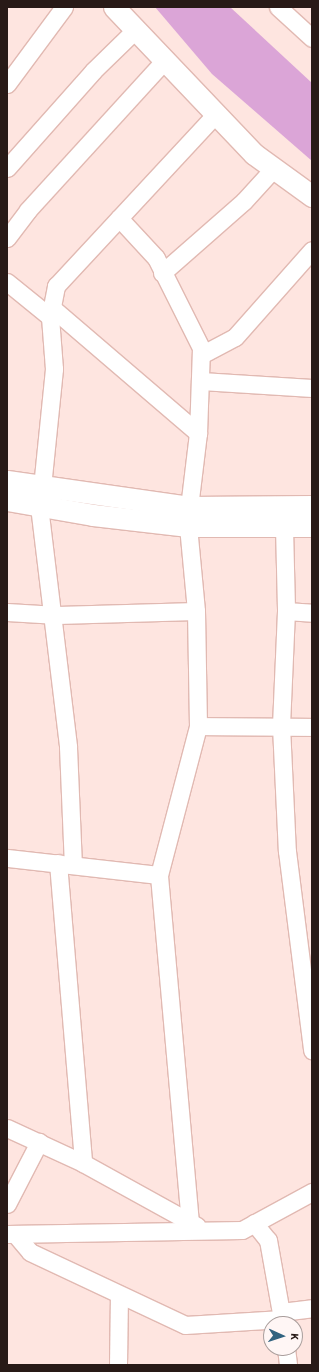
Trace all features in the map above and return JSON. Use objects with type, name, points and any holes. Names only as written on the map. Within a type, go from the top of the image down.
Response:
[{"type":"main road","points":[[114,7],[215,115],[274,168],[312,196]]},
{"type":"main road","points":[[7,481],[41,496]]},
{"type":"main road","points":[[7,500],[41,496],[188,517],[284,527],[312,526]]},
{"type":"main road","points":[[188,517],[312,506]]},
{"type":"street","points":[[7,84],[64,7]]},
{"type":"street","points":[[278,7],[312,38]]},
{"type":"street","points":[[7,168],[92,71],[135,30]]},
{"type":"street","points":[[7,238],[28,210],[164,61]]},
{"type":"street","points":[[83,1163],[66,864],[68,747],[51,615],[41,496],[54,370],[51,312],[56,286],[215,115]]},
{"type":"street","points":[[162,274],[244,201],[274,168]]},
{"type":"street","points":[[119,218],[156,258],[162,274],[201,348],[198,433],[188,517],[196,612],[198,726],[159,875],[197,1227]]},
{"type":"street","points":[[201,355],[235,337],[312,250]]},
{"type":"street","points":[[7,282],[51,312],[198,433]]},
{"type":"street","points":[[201,381],[312,388]]},
{"type":"street","points":[[284,527],[286,611],[281,726],[287,851],[308,986],[312,1050]]},
{"type":"street","points":[[286,611],[312,613]]},
{"type":"street","points":[[7,612],[51,615],[196,612]]},
{"type":"street","points":[[198,726],[312,727]]},
{"type":"street","points":[[7,858],[159,875]]},
{"type":"street","points":[[7,1128],[83,1163],[197,1227]]},
{"type":"street","points":[[7,1204],[39,1142]]},
{"type":"street","points":[[11,1234],[197,1227],[242,1230],[312,1192]]},
{"type":"street","points":[[254,1223],[268,1240],[282,1316]]},
{"type":"street","points":[[11,1234],[30,1252],[119,1296],[185,1325],[263,1319]]},
{"type":"street","points":[[118,1365],[119,1296]]},
{"type":"street","points":[[288,1316],[312,1308]]},
{"type":"shaded area","points":[[155,7],[230,7],[312,83],[312,161],[212,74]]}]
